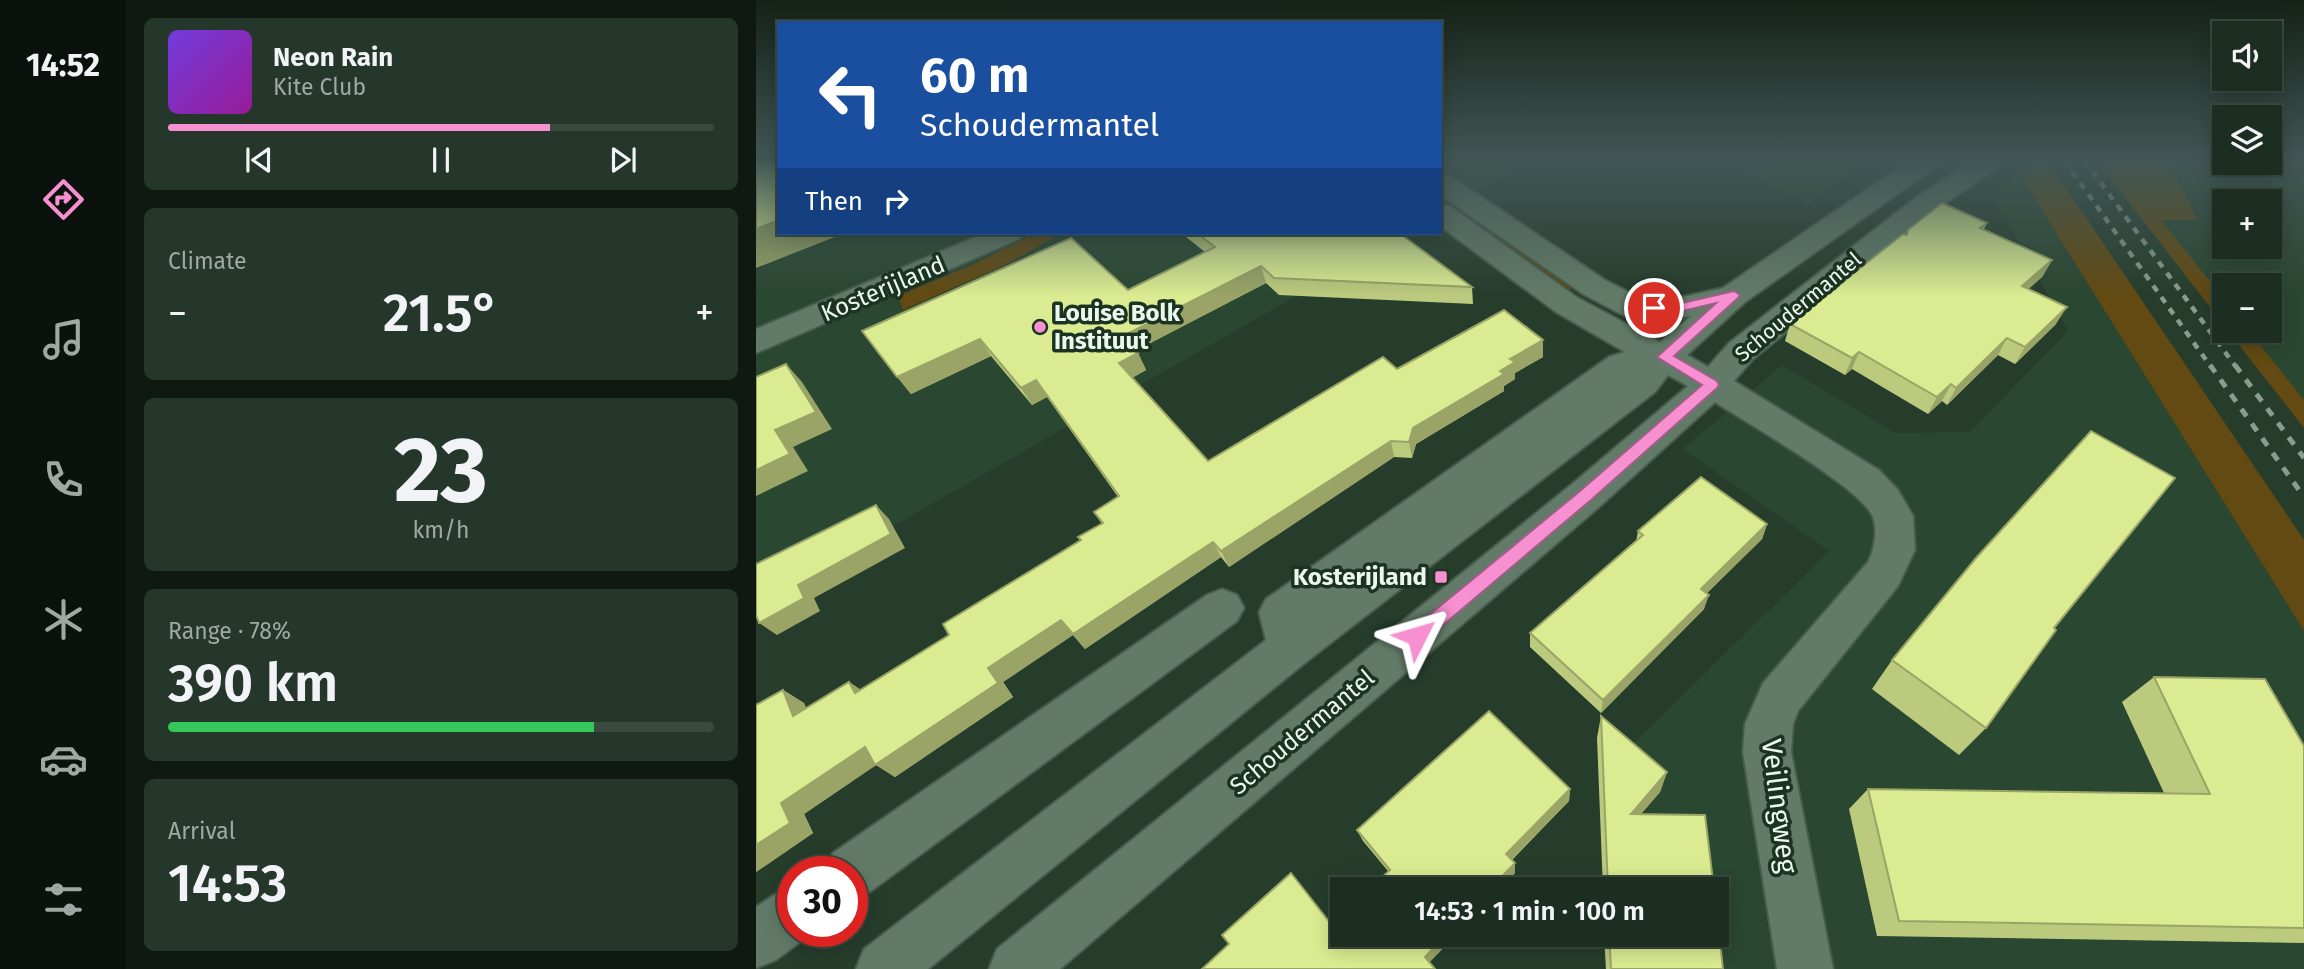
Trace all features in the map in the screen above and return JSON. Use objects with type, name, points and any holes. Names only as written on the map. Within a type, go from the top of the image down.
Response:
[{"type":"street","points":[[1471,205],[1594,287],[1634,308],[1674,309],[1734,295]]},
{"type":"street","name":"Schoudermantel","points":[[884,969],[1290,648],[1643,383],[1664,357],[1734,295],[1863,205]]},
{"type":"street","name":"Schoudermantel","points":[[1017,969],[1585,496],[1712,385],[1741,351],[1924,205]]},
{"type":"street","points":[[1442,213],[1567,305],[1621,337],[1664,357]]},
{"type":"street","name":"Kosterijland","points":[[756,342],[1004,235]]},
{"type":"street","points":[[1634,308],[1664,357]]},
{"type":"street","name":"Schoudermantel","points":[[1664,357],[1865,480],[1884,501],[1893,516]]},
{"type":"street","name":"Veilingweg","points":[[1805,969],[1767,752],[1769,724],[1779,698],[1883,574],[1895,550],[1893,516]]},
{"type":"street","points":[[868,861],[1222,608]]},
{"type":"street","points":[[756,940],[777,925]]},
{"type":"shaded area","points":[[756,205],[770,205],[777,235],[1403,235],[756,604]]},
{"type":"shaded area","points":[[1442,205],[1454,205],[1442,212]]},
{"type":"shaded area","points":[[1443,205],[1457,205],[1574,287],[1565,292]]},
{"type":"shaded area","points":[[1998,205],[2039,205],[2304,631],[2304,969],[1605,969],[1604,947],[1729,947],[1729,877],[1602,877],[1599,777],[1829,551],[1683,449],[1782,365],[1895,433],[1970,432],[2068,331]]},
{"type":"shaded area","points":[[2039,205],[2078,205],[2304,540],[2304,631]]},
{"type":"shaded area","points":[[2131,205],[2190,205],[2197,220],[2161,220],[2212,284],[2212,310]]},
{"type":"shaded area","points":[[2151,205],[2212,205],[2212,259],[2282,259],[2282,205],[2304,205],[2304,405],[2255,343],[2282,343],[2282,273],[2212,273],[2212,289],[2154,215]]},
{"type":"shaded area","points":[[1032,235],[1058,235],[1005,265],[903,310],[898,296],[974,264]]},
{"type":"shaded area","points":[[2237,343],[2259,343],[2304,400],[2304,428]]},
{"type":"building","points":[[756,205],[777,205],[777,221],[756,229]]},
{"type":"building","points":[[1939,205],[1947,205],[1987,223],[1980,228],[2052,260],[2022,286],[2067,307],[2025,347],[2007,338],[1956,388],[1951,384],[1937,397],[1859,352],[1852,358],[1790,324],[1903,234],[1907,235],[1908,230]]},
{"type":"building","points":[[1200,235],[1402,235],[1472,287],[1274,278],[1261,266],[1121,337],[1138,353],[1119,363],[1208,461],[1383,357],[1397,369],[1504,310],[1543,340],[1510,359],[1515,362],[1500,371],[1504,374],[1413,428],[1409,442],[1391,441],[1221,551],[1213,542],[1073,634],[1061,620],[988,668],[998,683],[875,765],[865,747],[781,803],[790,823],[756,845],[756,705],[783,690],[793,716],[849,682],[855,693],[949,635],[943,624],[1081,540],[1078,537],[1103,523],[1094,512],[1119,496],[1036,380],[1021,388],[980,339],[897,377],[862,331],[1071,238],[1128,290],[1215,247]]},
{"type":"building","points":[[786,364],[816,412],[775,430],[790,454],[756,470],[756,377]]},
{"type":"building","points":[[2091,431],[2175,478],[2054,628],[2056,630],[1986,728],[1892,660],[1976,558]]},
{"type":"building","points":[[1701,477],[1767,524],[1701,589],[1709,595],[1603,700],[1530,633],[1643,535],[1638,531]]},
{"type":"building","points":[[876,505],[891,534],[798,585],[804,598],[759,623],[756,615],[756,564]]},
{"type":"building","points":[[2154,677],[2265,679],[2304,746],[2304,928],[1899,921],[1868,789],[2210,794]]},
{"type":"building","points":[[1489,711],[1570,789],[1506,854],[1515,863],[1502,877],[1382,877],[1390,870],[1357,830]]},
{"type":"building","points":[[1601,716],[1667,772],[1631,814],[1705,815],[1713,877],[1608,877]]},
{"type":"building","points":[[1291,873],[1330,923],[1330,947],[1434,947],[1425,957],[1435,969],[1202,969],[1229,944],[1222,935]]},
{"type":"building","points":[[1610,947],[1721,947],[1723,969],[1611,969]]},
{"type":"railway","points":[[2096,205],[2211,367]]},
{"type":"railway","points":[[2117,205],[2236,367]]},
{"type":"railway","points":[[2210,365],[2304,497]]},
{"type":"railway","points":[[2235,365],[2304,458]]},
{"type":"place","name":"Louise Bolk Instituut","points":[[1040,327]]},
{"type":"place","name":"Kosterijland","points":[[1441,577]]},
{"type":"route","points":[[1417,636],[1585,496],[1712,385],[1664,357],[1734,295],[1674,309],[1654,308]]}]
